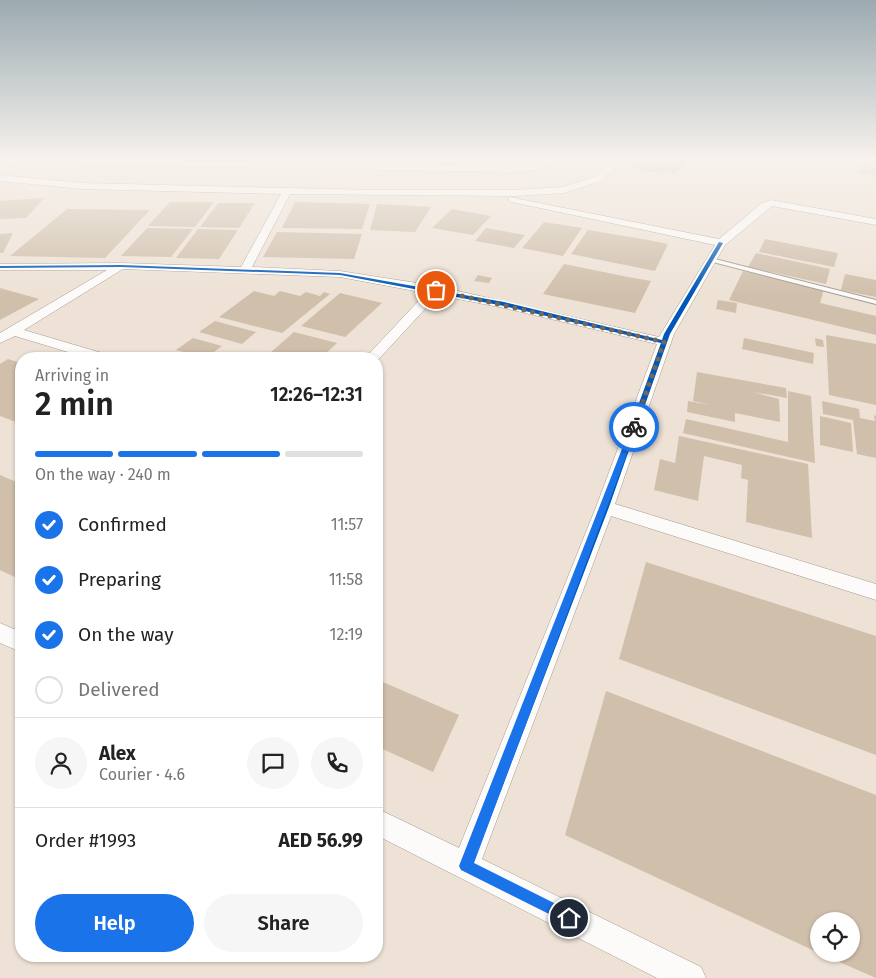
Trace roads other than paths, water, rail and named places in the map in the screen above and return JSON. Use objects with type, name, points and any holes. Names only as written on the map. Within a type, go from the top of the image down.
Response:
[{"type":"street","points":[[244,271],[275,204]]},
{"type":"street","points":[[559,204],[716,251]]},
{"type":"street","points":[[466,866],[605,506],[664,342],[716,251],[765,205],[769,204]]},
{"type":"street","points":[[775,204],[876,222]]},
{"type":"street","points":[[0,267],[121,266],[340,274],[436,290],[664,342]]},
{"type":"street","points":[[0,339],[121,266]]},
{"type":"street","points":[[377,352],[436,290]]},
{"type":"street","points":[[13,331],[84,352]]},
{"type":"street","points":[[605,506],[876,592]]},
{"type":"street","points":[[0,632],[15,640]]},
{"type":"street","points":[[383,824],[690,978]]},
{"type":"lane","points":[[716,251],[876,302]]}]
